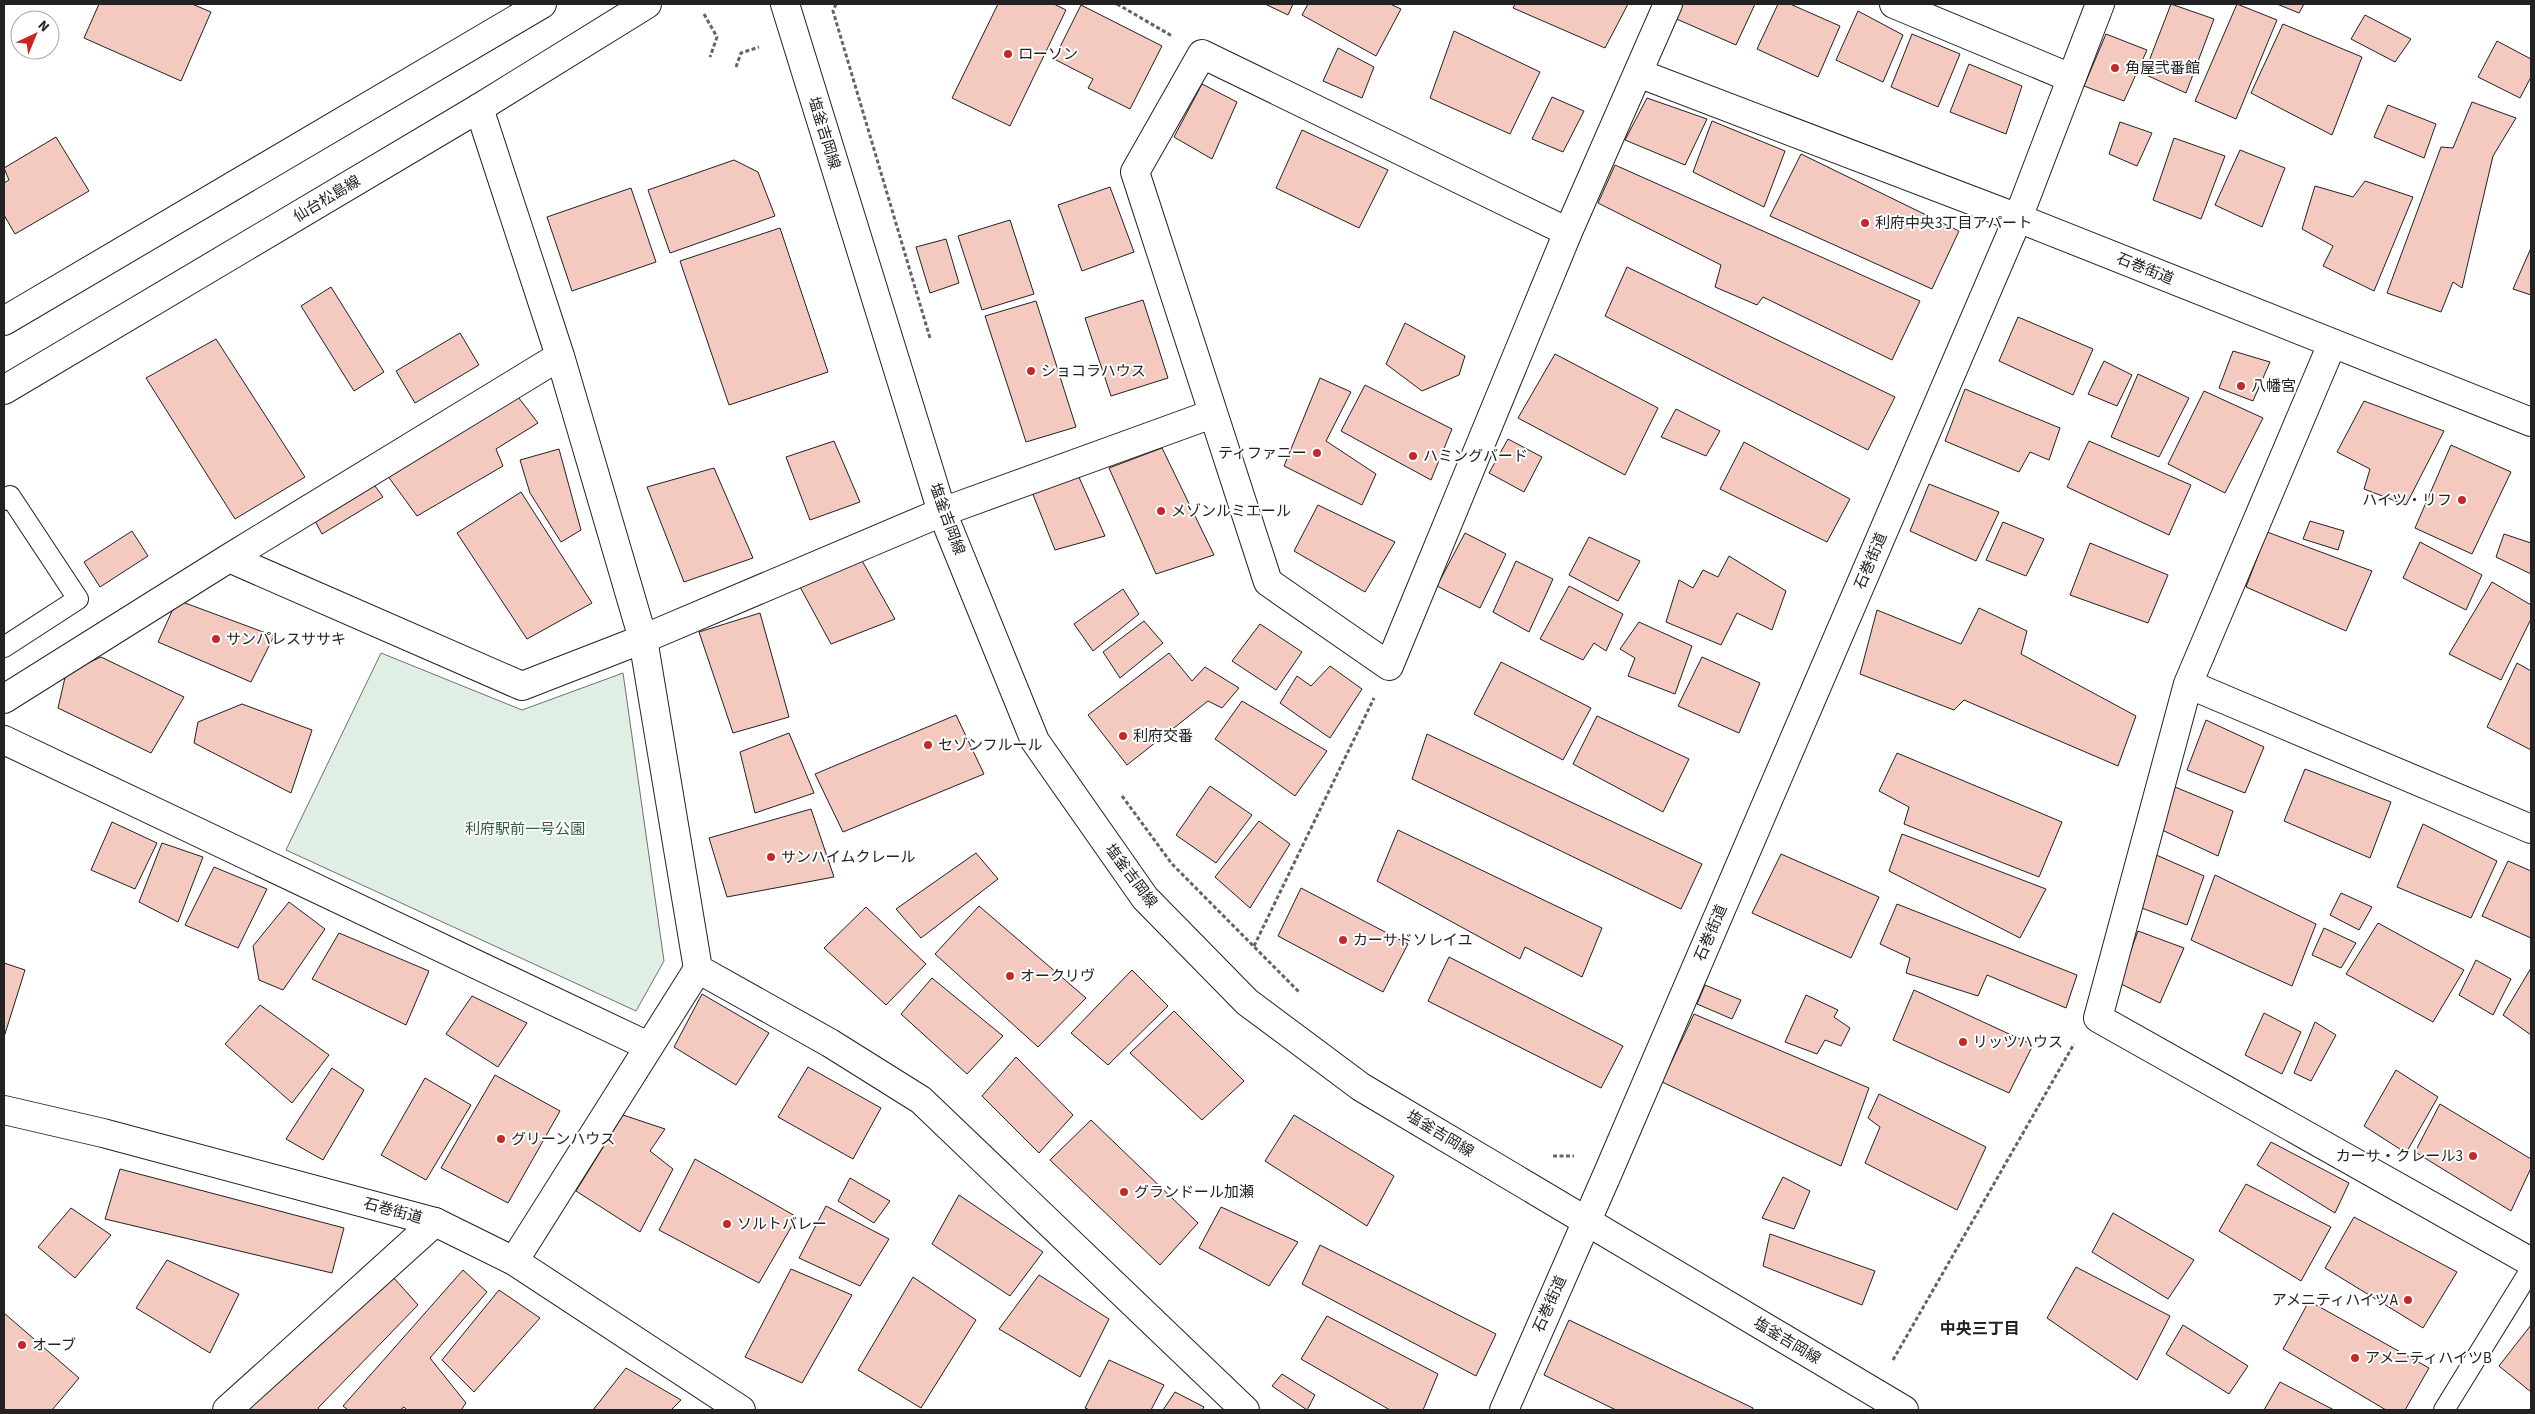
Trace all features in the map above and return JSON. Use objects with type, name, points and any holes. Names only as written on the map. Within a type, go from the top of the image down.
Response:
[{"type":"street","points":[[4,321],[542,4]]},
{"type":"street","name":"仙台松島線","points":[[4,390],[479,108],[647,4]]},
{"type":"street","name":"塩釜吉岡線","points":[[785,4],[942,512],[1035,742],[1145,898],[1247,1002],[1360,1087],[1904,1410]]},
{"type":"street","points":[[1568,232],[1202,54],[1135,172],[1268,582],[1389,666],[1568,232],[1668,4]]},
{"type":"street","points":[[1894,4],[2071,78]]},
{"type":"street","points":[[1638,73],[2018,218],[2100,4]]},
{"type":"street","points":[[479,108],[560,356],[643,639],[698,969],[514,1261]]},
{"type":"street","name":"石巻街道","points":[[1504,1410],[1587,1222],[2018,218],[2531,422]]},
{"type":"street","points":[[2332,344],[2188,684],[2098,1018],[2531,1262]]},
{"type":"street","points":[[4,699],[229,558],[560,356]]},
{"type":"street","points":[[229,558],[522,686],[643,639],[942,512],[1212,414]]},
{"type":"street","points":[[2188,684],[2531,829]]},
{"type":"street","points":[[4,740],[648,1046]]},
{"type":"street","points":[[698,969],[830,1043],[921,1100],[1245,1410]]},
{"type":"street","name":"石巻街道","points":[[4,1110],[104,1133],[435,1222],[514,1261],[741,1410]]},
{"type":"street","points":[[227,1410],[435,1222]]},
{"type":"lane","points":[[4,500],[10,496],[78,599],[4,647]]},
{"type":"lane","points":[[2444,1410],[2531,1269]]},
{"type":"path","points":[[836,4],[832,11],[933,348]]},
{"type":"path","points":[[1117,4],[1202,54]]},
{"type":"path","points":[[704,14],[717,37],[710,57]]},
{"type":"path","points":[[736,67],[741,53],[759,47]]},
{"type":"path","points":[[1254,946],[1389,666]]},
{"type":"path","points":[[1121,794],[1172,864],[1306,998]]},
{"type":"path","points":[[1893,1360],[2077,1038],[2098,1018]]},
{"type":"path","points":[[1548,1156],[1574,1156]]},
{"type":"green space","name":"利府駅前一号公園","points":[[381,653],[522,710],[623,673],[664,961],[636,1011],[286,850]]},
{"type":"building","points":[[99,4],[192,4],[211,12],[181,81],[84,38]]},
{"type":"building","points":[[998,4],[1054,4],[1066,10],[1010,126],[952,98]]},
{"type":"building","points":[[1265,4],[1293,4],[1288,15]]},
{"type":"building","points":[[1308,4],[1390,4],[1401,9],[1376,56],[1302,15]]},
{"type":"building","points":[[1515,4],[1628,4],[1605,48],[1513,8]]},
{"type":"building","points":[[1678,4],[1755,4],[1736,45],[1672,17]]},
{"type":"building","points":[[1778,4],[1790,4],[1840,26],[1818,77],[1757,49]]},
{"type":"building","points":[[2171,4],[2214,19],[2186,93],[2144,74]]},
{"type":"building","points":[[2237,4],[2277,20],[2236,119],[2195,101]]},
{"type":"building","points":[[2277,4],[2304,4],[2299,13]]},
{"type":"building","points":[[1081,5],[1162,46],[1130,109],[1088,88],[1093,79],[1054,59]]},
{"type":"building","points":[[1858,11],[1903,35],[1883,82],[1836,60]]},
{"type":"building","points":[[2365,15],[2411,39],[2395,62],[2351,39]]},
{"type":"building","points":[[2283,24],[2362,57],[2332,135],[2251,93]]},
{"type":"building","points":[[1454,31],[1540,72],[1510,134],[1430,98]]},
{"type":"building","points":[[1912,34],[1960,54],[1938,107],[1891,87]]},
{"type":"building","name":"角屋弐番館","points":[[2106,34],[2147,50],[2124,101],[2084,86]]},
{"type":"building","points":[[2497,41],[2531,59],[2531,77],[2520,98],[2478,77]]},
{"type":"building","points":[[1338,48],[1374,67],[1362,98],[1323,81]]},
{"type":"building","points":[[1969,64],[2022,86],[2006,134],[1950,112]]},
{"type":"building","points":[[1202,84],[1237,102],[1212,159],[1174,137]]},
{"type":"building","points":[[1552,97],[1584,111],[1563,152],[1532,139]]},
{"type":"building","points":[[1647,98],[1707,119],[1685,165],[1625,140]]},
{"type":"building","points":[[2472,102],[2516,118],[2493,156],[2462,288],[2453,282],[2441,312],[2387,293],[2441,147],[2453,148]]},
{"type":"building","points":[[2388,105],[2436,124],[2424,158],[2374,137]]},
{"type":"building","points":[[1712,121],[1785,151],[1764,207],[1693,172]]},
{"type":"building","points":[[2120,122],[2152,133],[2137,166],[2109,154]]},
{"type":"building","points":[[1302,130],[1388,170],[1359,228],[1276,188]]},
{"type":"building","points":[[56,137],[89,191],[15,234],[4,215],[4,183],[9,180],[4,168]]},
{"type":"building","points":[[2174,138],[2225,156],[2201,219],[2153,200]]},
{"type":"building","points":[[2240,150],[2285,168],[2262,227],[2215,205]]},
{"type":"building","name":"利府中央3丁目アパート","points":[[1801,154],[1959,231],[1932,289],[1770,216]]},
{"type":"building","points":[[734,160],[758,172],[775,216],[670,253],[648,190]]},
{"type":"building","points":[[1615,165],[1920,301],[1892,360],[1763,297],[1757,305],[1715,287],[1721,265],[1598,203]]},
{"type":"building","points":[[2365,181],[2413,197],[2374,291],[2323,266],[2333,246],[2302,229],[2315,186],[2353,197]]},
{"type":"building","points":[[1110,187],[1134,252],[1082,271],[1058,205]]},
{"type":"building","points":[[631,188],[656,262],[572,291],[547,217]]},
{"type":"building","points":[[1010,220],[1034,294],[982,310],[958,236]]},
{"type":"building","points":[[780,228],[828,372],[729,405],[680,261]]},
{"type":"building","points":[[946,239],[959,283],[930,293],[916,247]]},
{"type":"building","points":[[2531,248],[2531,295],[2513,289]]},
{"type":"building","points":[[1627,267],[1895,397],[1868,450],[1605,316]]},
{"type":"building","points":[[331,287],[384,372],[354,391],[301,306]]},
{"type":"building","points":[[1143,300],[1168,378],[1111,396],[1085,318]]},
{"type":"building","name":"ショコラハウス","points":[[1036,301],[1076,427],[1026,442],[985,316]]},
{"type":"building","points":[[2018,317],[2093,349],[2073,395],[1999,361]]},
{"type":"building","points":[[1405,323],[1465,356],[1459,375],[1422,391],[1386,364]]},
{"type":"building","points":[[460,333],[479,365],[415,403],[396,371]]},
{"type":"building","points":[[216,339],[305,477],[235,519],[146,378]]},
{"type":"building","points":[[2233,351],[2270,362],[2253,401],[2219,388]]},
{"type":"building","points":[[1555,354],[1658,408],[1625,475],[1518,418]]},
{"type":"building","points":[[2104,361],[2132,375],[2117,406],[2088,394]]},
{"type":"building","points":[[2138,374],[2189,398],[2159,457],[2111,437]]},
{"type":"building","name":"ティファニー","points":[[1320,378],[1351,392],[1326,441],[1376,474],[1362,505],[1284,466]]},
{"type":"building","name":"ハミングバード","points":[[1365,385],[1452,429],[1431,480],[1341,431]]},
{"type":"building","points":[[1965,389],[2060,428],[2049,460],[2030,452],[2019,472],[1945,441]]},
{"type":"building","points":[[2204,391],[2263,418],[2225,493],[2168,464]]},
{"type":"building","points":[[515,393],[538,423],[496,449],[503,466],[417,516],[387,475]]},
{"type":"building","points":[[2364,401],[2444,431],[2406,505],[2364,489],[2370,469],[2337,452]]},
{"type":"building","points":[[1676,409],[1720,431],[1706,456],[1661,437]]},
{"type":"building","points":[[1508,439],[1542,457],[1524,492],[1489,473]]},
{"type":"building","points":[[834,441],[860,502],[810,520],[786,457]]},
{"type":"building","points":[[2089,441],[2191,485],[2169,535],[2067,487]]},
{"type":"building","points":[[1744,442],[1850,499],[1827,542],[1720,489]]},
{"type":"building","name":"ハイツ・リフ","points":[[2451,445],[2511,472],[2472,554],[2415,528]]},
{"type":"building","name":"メゾンルミエール","points":[[1162,448],[1214,555],[1156,574],[1109,468]]},
{"type":"building","points":[[559,449],[581,530],[561,542],[530,493],[520,460]]},
{"type":"building","points":[[714,468],[753,558],[684,582],[647,487]]},
{"type":"building","points":[[1078,475],[1105,536],[1055,550],[1032,492]]},
{"type":"building","points":[[372,482],[383,497],[322,534],[314,519]]},
{"type":"building","points":[[1929,484],[1999,512],[1976,561],[1910,531]]},
{"type":"building","points":[[521,492],[592,603],[527,639],[457,533]]},
{"type":"building","points":[[1318,505],[1395,542],[1365,592],[1294,551]]},
{"type":"building","points":[[2310,521],[2344,531],[2338,550],[2303,539]]},
{"type":"building","points":[[2003,522],[2044,539],[2026,576],[1986,560]]},
{"type":"building","points":[[132,531],[148,556],[100,587],[84,562]]},
{"type":"building","points":[[2267,532],[2372,571],[2346,631],[2246,587]]},
{"type":"building","points":[[1465,533],[1506,554],[1480,608],[1437,586]]},
{"type":"building","points":[[2504,534],[2531,543],[2531,574],[2496,557]]},
{"type":"building","points":[[1589,537],[1640,561],[1618,601],[1569,575]]},
{"type":"building","points":[[2420,542],[2482,575],[2466,610],[2403,578]]},
{"type":"building","points":[[2090,543],[2168,575],[2148,623],[2070,595]]},
{"type":"building","points":[[1729,556],[1786,591],[1772,630],[1737,613],[1721,645],[1666,622],[1679,580],[1693,588],[1703,570],[1718,577]]},
{"type":"building","points":[[861,559],[895,619],[831,644],[800,587]]},
{"type":"building","points":[[1516,561],[1553,579],[1529,632],[1493,612]]},
{"type":"building","points":[[2492,582],[2531,605],[2531,619],[2501,680],[2449,654]]},
{"type":"building","points":[[1569,586],[1623,614],[1606,651],[1594,643],[1583,660],[1540,639]]},
{"type":"building","points":[[1123,589],[1139,614],[1093,651],[1074,624]]},
{"type":"building","name":"サンパレスササキ","points":[[177,600],[274,636],[251,682],[158,642]]},
{"type":"building","points":[[1979,608],[2027,631],[2021,654],[2136,716],[2118,766],[1964,700],[1954,710],[1860,674],[1877,610],[1961,644]]},
{"type":"building","points":[[760,613],[789,717],[733,733],[699,632]]},
{"type":"building","points":[[1144,621],[1163,643],[1120,678],[1103,652]]},
{"type":"building","points":[[1639,622],[1692,646],[1675,694],[1628,676],[1635,658],[1620,649]]},
{"type":"building","points":[[1260,624],[1302,652],[1276,690],[1232,661]]},
{"type":"building","points":[[1169,653],[1192,681],[1205,667],[1239,688],[1222,708],[1208,701],[1127,765],[1088,715]]},
{"type":"building","points":[[101,657],[184,697],[151,753],[58,708],[66,673]]},
{"type":"building","points":[[1702,657],[1760,683],[1739,733],[1678,706]]},
{"type":"building","points":[[1501,662],[1591,708],[1563,760],[1474,714]]},
{"type":"building","points":[[2517,663],[2531,671],[2531,750],[2487,727]]},
{"type":"building","points":[[1330,666],[1362,689],[1330,738],[1280,703],[1297,676],[1311,686]]},
{"type":"building","points":[[1242,701],[1327,751],[1295,796],[1215,739]]},
{"type":"building","points":[[242,704],[312,730],[291,793],[194,743],[198,722]]},
{"type":"building","name":"セゾンフルール","points":[[956,715],[984,774],[843,832],[815,774]]},
{"type":"building","points":[[1597,716],[1689,759],[1663,812],[1573,764]]},
{"type":"building","points":[[2206,720],[2264,747],[2245,793],[2187,770]]},
{"type":"building","points":[[789,733],[814,793],[755,813],[740,752]]},
{"type":"building","points":[[1427,734],[1702,864],[1681,909],[1412,779]]},
{"type":"building","points":[[1897,753],[2062,822],[2039,877],[1904,824],[1909,807],[1879,791]]},
{"type":"building","points":[[2305,769],[2391,802],[2370,858],[2284,821]]},
{"type":"building","points":[[1210,786],[1252,815],[1216,863],[1176,835]]},
{"type":"building","points":[[2175,787],[2233,811],[2218,856],[2162,830]]},
{"type":"building","name":"サンハイムクレール","points":[[811,809],[834,877],[727,897],[709,838]]},
{"type":"building","points":[[1259,821],[1290,844],[1250,908],[1215,877]]},
{"type":"building","points":[[112,822],[157,843],[135,889],[91,870]]},
{"type":"building","points":[[2423,824],[2497,861],[2471,918],[2397,887]]},
{"type":"building","points":[[1398,830],[1602,928],[1582,977],[1525,947],[1520,959],[1377,881]]},
{"type":"building","points":[[1902,834],[2046,889],[2020,938],[1889,871]]},
{"type":"building","points":[[162,843],[203,857],[178,922],[139,902]]},
{"type":"building","points":[[976,853],[998,879],[921,938],[896,909]]},
{"type":"building","points":[[1781,854],[1879,897],[1851,958],[1752,913]]},
{"type":"building","points":[[2154,854],[2204,876],[2187,925],[2139,907]]},
{"type":"building","points":[[2508,861],[2531,871],[2531,938],[2482,916]]},
{"type":"building","points":[[214,867],[267,889],[238,948],[185,925]]},
{"type":"building","points":[[2215,875],[2316,924],[2292,986],[2191,940]]},
{"type":"building","name":"カーサドソレイユ","points":[[1301,888],[1408,944],[1383,992],[1278,936]]},
{"type":"building","points":[[2341,893],[2372,907],[2359,930],[2330,915]]},
{"type":"building","points":[[289,902],[325,929],[283,990],[259,980],[253,946]]},
{"type":"building","points":[[1897,904],[2077,975],[2066,1008],[1987,975],[1978,996],[1906,973],[1910,958],[1880,944]]},
{"type":"building","name":"オークリヴ","points":[[979,906],[1086,998],[1038,1047],[935,954]]},
{"type":"building","points":[[866,907],[926,964],[886,1005],[824,948]]},
{"type":"building","points":[[2378,923],[2464,970],[2433,1022],[2346,974]]},
{"type":"building","points":[[2324,928],[2356,943],[2341,968],[2312,955]]},
{"type":"building","points":[[2138,931],[2184,948],[2160,1003],[2119,983]]},
{"type":"building","points":[[339,933],[429,971],[406,1025],[312,979]]},
{"type":"building","points":[[1449,957],[1623,1046],[1601,1088],[1428,1001]]},
{"type":"building","points":[[2476,960],[2511,979],[2493,1015],[2459,995]]},
{"type":"building","points":[[4,963],[25,970],[4,1037]]},
{"type":"building","points":[[2531,968],[2531,1035],[2503,1015]]},
{"type":"building","points":[[1132,970],[1168,1006],[1108,1065],[1071,1033]]},
{"type":"building","points":[[932,978],[1003,1036],[967,1074],[901,1014]]},
{"type":"building","points":[[1705,985],[1741,1000],[1732,1019],[1697,1004]]},
{"type":"building","name":"リッツハウス","points":[[1914,990],[2033,1045],[2009,1093],[1893,1040]]},
{"type":"building","points":[[702,994],[769,1033],[736,1085],[674,1047]]},
{"type":"building","points":[[1806,995],[1838,1010],[1834,1017],[1850,1028],[1841,1046],[1825,1040],[1817,1054],[1785,1042]]},
{"type":"building","points":[[472,996],[527,1023],[498,1067],[446,1034]]},
{"type":"building","points":[[260,1005],[329,1055],[292,1103],[225,1044]]},
{"type":"building","points":[[1174,1011],[1244,1081],[1202,1120],[1130,1053]]},
{"type":"building","points":[[2264,1013],[2301,1032],[2282,1074],[2245,1055]]},
{"type":"building","points":[[1694,1014],[1869,1088],[1841,1166],[1662,1082]]},
{"type":"building","points":[[2315,1022],[2336,1035],[2311,1081],[2294,1073]]},
{"type":"building","points":[[1016,1057],[1073,1115],[1039,1153],[982,1096]]},
{"type":"building","points":[[808,1067],[881,1108],[853,1159],[778,1117]]},
{"type":"building","points":[[332,1068],[364,1090],[323,1160],[286,1139]]},
{"type":"building","points":[[2396,1070],[2438,1097],[2406,1153],[2364,1126]]},
{"type":"building","name":"グリーンハウス","points":[[495,1075],[560,1111],[508,1203],[441,1168]]},
{"type":"building","points":[[425,1078],[471,1105],[426,1180],[381,1155]]},
{"type":"building","points":[[1879,1094],[1986,1147],[1957,1210],[1865,1163],[1880,1127],[1868,1118]]},
{"type":"building","name":"カーサ・クレール3","points":[[2440,1104],[2531,1159],[2531,1168],[2511,1211],[2415,1152]]},
{"type":"building","points":[[623,1115],[665,1129],[650,1151],[673,1169],[640,1232],[576,1191]]},
{"type":"building","points":[[1294,1115],[1394,1176],[1367,1226],[1265,1161]]},
{"type":"building","name":"グランドール加瀬","points":[[1091,1120],[1198,1223],[1160,1265],[1050,1160]]},
{"type":"building","points":[[2271,1142],[2349,1183],[2335,1213],[2257,1165]]},
{"type":"building","name":"ソルトバレー","points":[[695,1159],[797,1217],[759,1283],[659,1230]]},
{"type":"building","points":[[120,1169],[344,1228],[332,1273],[105,1219]]},
{"type":"building","points":[[1783,1177],[1810,1191],[1794,1229],[1762,1218]]},
{"type":"building","points":[[850,1178],[890,1201],[874,1223],[838,1201]]},
{"type":"building","points":[[2246,1184],[2331,1227],[2301,1281],[2219,1231]]},
{"type":"building","points":[[959,1195],[1043,1252],[1010,1296],[932,1244]]},
{"type":"building","points":[[826,1206],[889,1239],[860,1286],[799,1258]]},
{"type":"building","points":[[1221,1207],[1298,1242],[1269,1286],[1199,1248]]},
{"type":"building","points":[[71,1208],[111,1235],[75,1278],[38,1247]]},
{"type":"building","points":[[2113,1213],[2194,1260],[2168,1299],[2092,1252]]},
{"type":"building","name":"アメニティハイツA","points":[[2354,1217],[2457,1272],[2423,1328],[2325,1268]]},
{"type":"building","points":[[1770,1234],[1875,1271],[1862,1305],[1763,1266]]},
{"type":"building","points":[[1320,1245],[1496,1334],[1476,1376],[1302,1284]]},
{"type":"building","points":[[167,1260],[239,1294],[210,1353],[136,1308]]},
{"type":"building","points":[[2076,1267],[2170,1316],[2137,1380],[2047,1318]]},
{"type":"building","points":[[791,1269],[852,1295],[802,1383],[745,1357]]},
{"type":"building","points":[[463,1270],[487,1292],[430,1358],[466,1403],[461,1410],[407,1410],[404,1407],[400,1410],[348,1410],[343,1406]]},
{"type":"building","points":[[1039,1275],[1109,1319],[1080,1377],[999,1329]]},
{"type":"building","points":[[393,1277],[418,1305],[318,1408],[320,1410],[247,1410]]},
{"type":"building","points":[[913,1277],[976,1320],[921,1408],[858,1370]]},
{"type":"building","points":[[499,1290],[540,1318],[474,1392],[442,1360]]},
{"type":"building","name":"アメニティハイツB","points":[[2309,1301],[2429,1368],[2405,1410],[2386,1410],[2283,1349]]},
{"type":"building","name":"オーブ","points":[[4,1313],[79,1378],[52,1410],[4,1410]]},
{"type":"building","points":[[1327,1316],[1438,1374],[1423,1410],[1390,1410],[1301,1359]]},
{"type":"building","points":[[1569,1320],[1753,1408],[1752,1410],[1616,1410],[1544,1375]]},
{"type":"building","points":[[2183,1325],[2248,1366],[2229,1394],[2166,1354]]},
{"type":"building","points":[[2531,1325],[2531,1392],[2499,1366]]},
{"type":"building","points":[[1109,1360],[1164,1385],[1151,1410],[1090,1410],[1085,1408]]},
{"type":"building","points":[[626,1368],[681,1400],[671,1410],[593,1410]]},
{"type":"building","points":[[1282,1374],[1315,1395],[1307,1410],[1272,1386]]},
{"type":"building","points":[[2280,1382],[2334,1410],[2264,1410]]},
{"type":"building","points":[[1175,1392],[1204,1407],[1202,1410],[1163,1410]]},
{"type":"place","name":"ローソン","points":[[1008,54]]},
{"type":"place","name":"角屋弐番館","points":[[2115,68]]},
{"type":"place","name":"利府中央3丁目アパート","points":[[1865,223]]},
{"type":"place","name":"ショコラハウス","points":[[1031,371]]},
{"type":"place","name":"八幡宮","points":[[2241,386]]},
{"type":"place","name":"ティファニー","points":[[1317,453]]},
{"type":"place","name":"ハミングバード","points":[[1413,456]]},
{"type":"place","name":"ハイツ・リフ","points":[[2462,500]]},
{"type":"place","name":"メゾンルミエール","points":[[1161,511]]},
{"type":"place","name":"サンパレスササキ","points":[[216,639]]},
{"type":"place","name":"利府交番","points":[[1123,736]]},
{"type":"place","name":"セゾンフルール","points":[[928,745]]},
{"type":"place","name":"サンハイムクレール","points":[[771,857]]},
{"type":"place","name":"カーサドソレイユ","points":[[1343,940]]},
{"type":"place","name":"オークリヴ","points":[[1010,976]]},
{"type":"place","name":"リッツハウス","points":[[1963,1042]]},
{"type":"place","name":"グリーンハウス","points":[[501,1139]]},
{"type":"place","name":"カーサ・クレール3","points":[[2473,1156]]},
{"type":"place","name":"グランドール加瀬","points":[[1124,1192]]},
{"type":"place","name":"ソルトバレー","points":[[727,1224]]},
{"type":"place","name":"アメニティハイツA","points":[[2408,1300]]},
{"type":"place","name":"オーブ","points":[[22,1345]]},
{"type":"place","name":"アメニティハイツB","points":[[2355,1358]]},
{"type":"district","name":"中央三丁目","points":[[1980,1329]]}]
